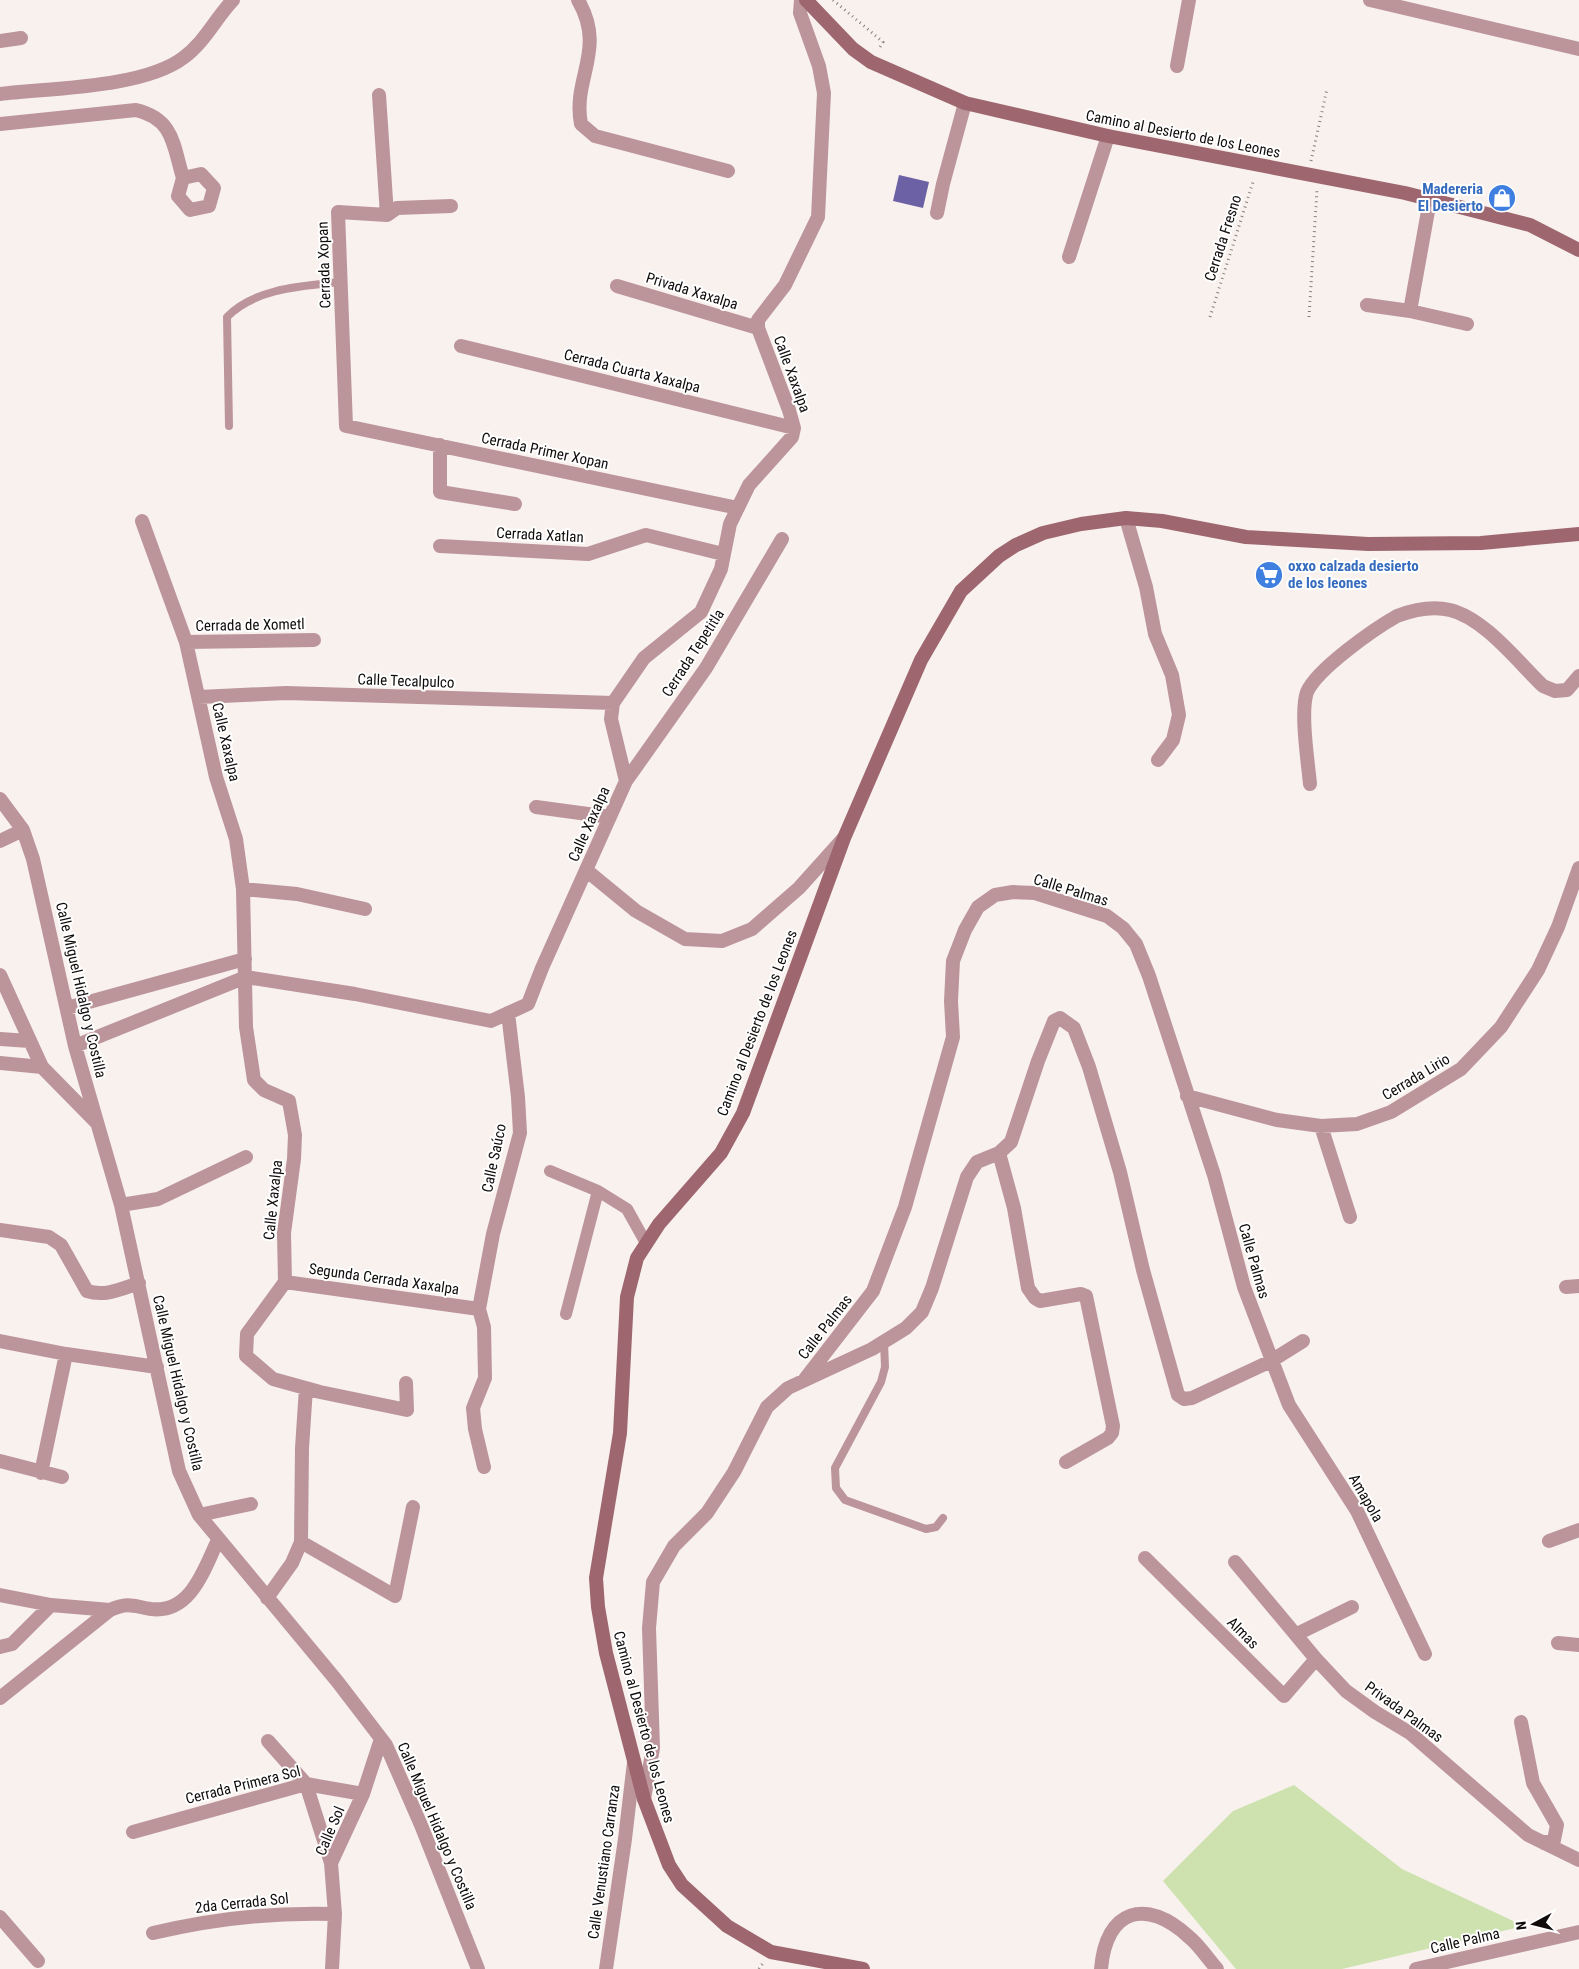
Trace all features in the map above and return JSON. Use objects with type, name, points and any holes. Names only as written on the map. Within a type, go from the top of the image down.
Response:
[{"type":"main road","name":"Camino al Desierto de los Leones","points":[[806,0],[853,49],[871,62],[965,104],[1108,136],[1259,167],[1313,174],[1430,200],[1530,225],[1579,250]]},
{"type":"main road","name":"Camino al Desierto de los Leones","points":[[863,1969],[831,1966],[770,1952],[728,1926],[682,1885],[669,1865],[653,1828],[644,1798],[606,1653],[596,1578],[620,1433],[627,1297],[637,1258],[659,1224],[721,1153],[743,1113],[844,838],[921,660],[961,591],[982,569],[1016,545],[1065,527],[1126,518],[1162,521],[1246,538],[1368,544],[1481,543],[1579,534]]},
{"type":"street","points":[[0,94],[111,82],[156,72],[183,59],[209,34],[233,0]]},
{"type":"street","points":[[578,0],[589,25],[591,52],[579,106],[581,124],[595,136],[728,171]]},
{"type":"street","name":"Calle Xaxalpa","points":[[75,1046],[246,978],[356,994],[492,1021],[528,1004],[626,781],[611,719],[613,703],[644,658],[700,612],[721,569],[730,524],[749,485],[761,469],[792,437],[794,428],[758,328],[758,320],[785,285],[818,217],[824,93],[819,66],[800,13],[801,0]]},
{"type":"street","points":[[1176,66],[1189,0]]},
{"type":"street","points":[[1370,0],[1579,49]]},
{"type":"street","points":[[0,41],[21,38]]},
{"type":"street","points":[[380,95],[387,215]]},
{"type":"street","points":[[937,213],[965,104]]},
{"type":"street","points":[[0,124],[136,110],[149,113],[161,120],[169,132],[183,178]]},
{"type":"street","points":[[1069,257],[1108,136]]},
{"type":"street","points":[[1410,311],[1430,200]]},
{"type":"street","points":[[387,215],[397,208],[451,206]]},
{"type":"street","name":"Cerrada Xopan","points":[[346,426],[338,212],[387,215]]},
{"type":"street","name":"Privada Xaxalpa","points":[[617,286],[758,328]]},
{"type":"street","points":[[1367,305],[1410,311],[1468,324]]},
{"type":"street","name":"Cerrada Cuarta Xaxalpa","points":[[461,346],[794,428]]},
{"type":"street","name":"Cerrada Primer Xopan","points":[[346,426],[738,508]]},
{"type":"street","points":[[440,445],[440,492],[516,504]]},
{"type":"street","points":[[1126,518],[1146,587],[1157,641],[1172,675],[1179,715],[1173,740],[1158,760]]},
{"type":"street","name":"Calle Xaxalpa","points":[[142,520],[186,642],[216,777],[236,839],[243,889],[246,1027],[254,1080],[264,1090],[289,1101],[293,1115],[294,1159],[284,1233],[285,1282]]},
{"type":"street","name":"Cerrada Xatlan","points":[[440,546],[588,554],[646,535],[724,554]]},
{"type":"street","name":"Cerrada Tepetitla","points":[[626,781],[706,668],[782,539]]},
{"type":"street","points":[[1310,784],[1305,729],[1307,694],[1314,681],[1327,668],[1396,616],[1410,611],[1437,608],[1452,610],[1482,626],[1542,686],[1555,691],[1568,690],[1579,676]]},
{"type":"street","name":"Cerrada de Xometl","points":[[186,642],[314,640]]},
{"type":"street","name":"Calle Tecalpulco","points":[[199,697],[286,693],[613,703]]},
{"type":"street","name":"Calle Miguel Hidalgo y Costilla","points":[[0,799],[23,830],[33,859],[75,1046],[121,1205],[179,1471],[199,1515],[381,1739],[421,1825],[478,1969]]},
{"type":"street","points":[[536,806],[610,817]]},
{"type":"street","points":[[0,841],[23,830]]},
{"type":"street","points":[[586,870],[636,910],[685,939],[722,941],[752,930],[799,888],[844,838]]},
{"type":"street","name":"Cerrada Lirio","points":[[1187,1096],[1277,1120],[1321,1126],[1357,1124],[1391,1112],[1461,1069],[1501,1027],[1538,970],[1558,927],[1579,868]]},
{"type":"street","points":[[243,889],[297,894],[365,909]]},
{"type":"street","name":"Calle Palmas","points":[[803,1381],[874,1291],[905,1207],[953,1037],[951,1001],[953,961],[965,930],[978,907],[995,895],[1013,892],[1035,893],[1106,916],[1122,928],[1136,944],[1176,1054],[1187,1096],[1214,1175],[1244,1287],[1271,1361]]},
{"type":"street","points":[[67,1008],[245,959]]},
{"type":"street","points":[[0,975],[42,1067],[97,1122]]},
{"type":"street","name":"Calle Saúco","points":[[479,1309],[493,1234],[520,1133],[518,1097],[508,1013]]},
{"type":"street","points":[[1066,1462],[1108,1438],[1112,1433],[1113,1426],[1095,1333],[1086,1296],[1081,1294],[1040,1301],[1028,1288],[1014,1208],[999,1153],[1011,1142],[1054,1021],[1060,1018],[1074,1028],[1088,1067],[1120,1172],[1143,1270],[1178,1395],[1184,1399],[1192,1398],[1271,1361],[1303,1340]]},
{"type":"street","points":[[0,1039],[29,1041]]},
{"type":"street","points":[[0,1063],[42,1067]]},
{"type":"street","points":[[1321,1126],[1350,1216]]},
{"type":"street","name":"Calle Palmas","points":[[644,1798],[653,1748],[649,1628],[653,1582],[674,1546],[707,1513],[734,1472],[767,1407],[788,1388],[884,1342],[906,1328],[922,1312],[932,1288],[967,1177],[976,1162],[999,1153]]},
{"type":"street","points":[[121,1205],[158,1199],[246,1157]]},
{"type":"street","points":[[550,1171],[598,1192],[627,1209],[646,1243]]},
{"type":"street","points":[[566,1314],[598,1192]]},
{"type":"street","points":[[0,1230],[49,1237],[61,1245],[87,1291],[95,1294],[112,1293],[139,1283]]},
{"type":"street","points":[[285,1282],[247,1334],[246,1356],[273,1379],[406,1410],[406,1383]]},
{"type":"street","name":"Segunda Cerrada Xaxalpa","points":[[285,1282],[479,1309]]},
{"type":"street","points":[[479,1309],[484,1327],[485,1378],[473,1408],[474,1429],[484,1467]]},
{"type":"street","points":[[0,1341],[66,1354],[157,1367]]},
{"type":"street","points":[[41,1473],[66,1354]]},
{"type":"street","name":"Amapola","points":[[1271,1361],[1289,1405],[1357,1511],[1425,1654]]},
{"type":"street","points":[[268,1598],[292,1563],[301,1542],[302,1448],[306,1388]]},
{"type":"street","points":[[0,1461],[62,1477]]},
{"type":"street","points":[[199,1515],[251,1504]]},
{"type":"street","points":[[301,1542],[395,1596],[413,1506]]},
{"type":"street","points":[[1549,1542],[1579,1530]]},
{"type":"street","points":[[0,1698],[110,1610],[128,1604],[164,1609],[176,1606],[188,1598],[218,1540]]},
{"type":"street","name":"Almas","points":[[1145,1558],[1284,1696],[1316,1659]]},
{"type":"street","name":"Privada Palmas","points":[[1235,1562],[1316,1659],[1346,1691],[1410,1734],[1528,1835],[1579,1860]]},
{"type":"street","points":[[0,1595],[51,1605],[110,1610]]},
{"type":"street","points":[[0,1647],[12,1644],[51,1605]]},
{"type":"street","points":[[1297,1634],[1352,1607]]},
{"type":"street","points":[[1558,1643],[1579,1645]]},
{"type":"street","points":[[1521,1722],[1533,1783],[1557,1825],[1554,1840],[1544,1843]]},
{"type":"street","name":"Calle Sol","points":[[332,1969],[335,1914],[331,1863],[363,1794],[381,1739]]},
{"type":"street","points":[[268,1741],[306,1784],[331,1863]]},
{"type":"street","name":"Calle Venustiano Carranza","points":[[606,1969],[625,1839],[634,1759]]},
{"type":"street","name":"Cerrada Primera Sol","points":[[133,1832],[306,1784],[363,1794]]},
{"type":"street","points":[[1101,1969],[1103,1948],[1112,1930],[1122,1918],[1136,1912],[1166,1921],[1189,1936],[1217,1969]]},
{"type":"street","name":"2da Cerrada Sol","points":[[153,1933],[180,1927],[276,1913],[335,1914]]},
{"type":"street","points":[[0,1917],[38,1961]]},
{"type":"street","name":"Calle Palma","points":[[1416,1969],[1579,1932]]},
{"type":"lane","points":[[229,426],[227,317],[236,307],[284,288],[341,282]]},
{"type":"lane","points":[[884,1342],[885,1367],[881,1382],[835,1468],[836,1488],[845,1500],[926,1529],[936,1527],[943,1518]]},
{"type":"path","points":[[833,0],[883,42],[871,62]]},
{"type":"path","points":[[1309,317],[1313,174],[1327,89]]},
{"type":"path","name":"Cerrada Fresno","points":[[1210,317],[1259,167]]},
{"type":"green space","points":[[1294,1785],[1402,1869],[1524,1926],[1342,1969],[1236,1969],[1163,1881],[1233,1811]]},
{"type":"building","points":[[899,175],[929,182],[923,208],[893,201]]},
{"type":"place","name":"Madereria El Desierto","points":[[1502,198]]},
{"type":"place","name":"oxxo calzada desierto de los leones","points":[[1269,575]]}]
